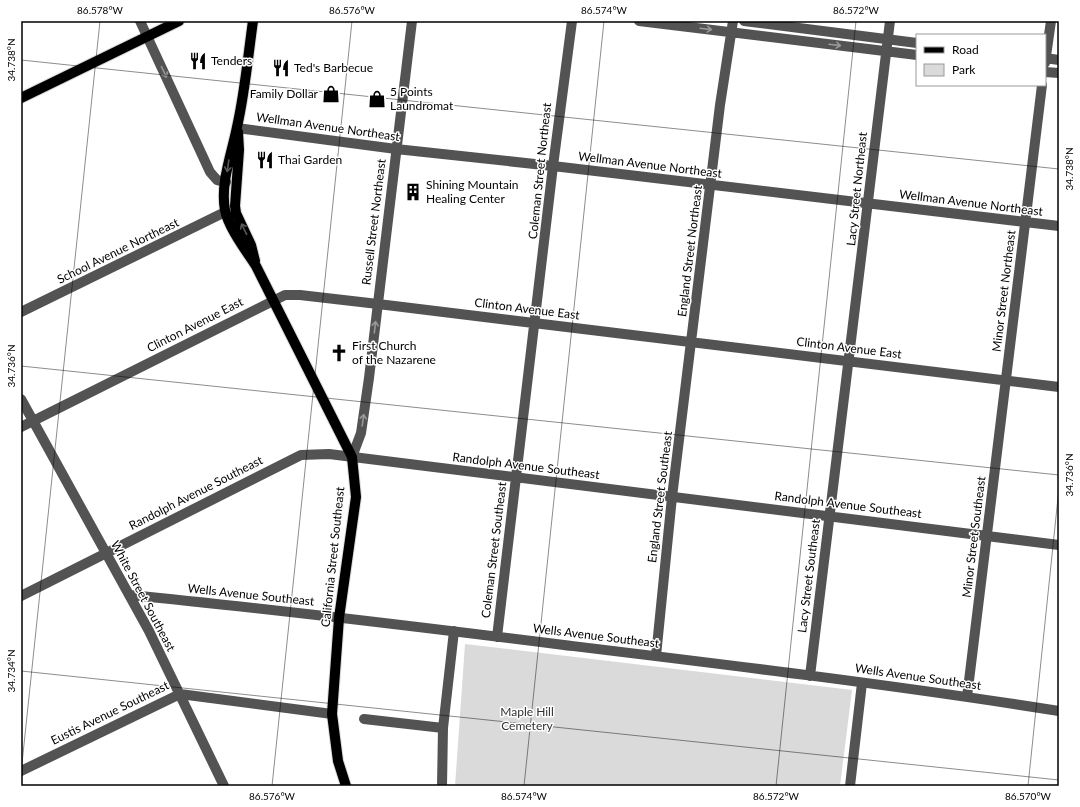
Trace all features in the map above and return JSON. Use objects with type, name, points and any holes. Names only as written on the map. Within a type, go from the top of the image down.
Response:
[{"type":"main road","points":[[21,98],[179,21]]},
{"type":"main road","points":[[253,21],[237,128],[230,150],[226,182],[225,212],[242,246],[256,266]]},
{"type":"main road","points":[[237,128],[240,150],[235,206],[236,213],[251,245],[256,266]]},
{"type":"main road","name":"California Street Southeast","points":[[256,266],[352,457],[356,497],[339,618],[332,714],[338,761],[346,786]]},
{"type":"street","points":[[140,21],[192,130],[210,172],[217,180],[226,182]]},
{"type":"street","name":"Russell Street Northeast","points":[[352,457],[361,433],[369,378],[412,21]]},
{"type":"street","name":"Coleman Street Northeast","points":[[534,324],[572,21]]},
{"type":"street","points":[[639,21],[916,55]]},
{"type":"street","name":"England Street Northeast","points":[[692,342],[720,106],[733,21]]},
{"type":"street","points":[[744,21],[916,43]]},
{"type":"street","name":"Lacy Street Northeast","points":[[849,361],[890,21]]},
{"type":"street","points":[[1046,54],[1051,21]]},
{"type":"street","points":[[1046,60],[1059,60]]},
{"type":"street","points":[[1046,72],[1059,73]]},
{"type":"street","name":"Minor Street Northeast","points":[[1006,380],[1042,86]]},
{"type":"street","name":"Wellman Avenue Northeast","points":[[237,128],[396,149],[553,166],[711,186],[1059,226]]},
{"type":"street","name":"School Avenue Northeast","points":[[21,312],[225,212]]},
{"type":"street","name":"Clinton Avenue East","points":[[21,427],[285,295],[300,295],[378,304],[534,324],[1059,386]]},
{"type":"street","name":"Coleman Street Southeast","points":[[497,636],[534,324]]},
{"type":"street","name":"England Street Southeast","points":[[656,656],[672,497],[692,342]]},
{"type":"street","name":"Lacy Street Southeast","points":[[810,676],[849,361]]},
{"type":"street","name":"Minor Street Southeast","points":[[967,696],[1006,380]]},
{"type":"street","name":"White Street Southeast","points":[[21,399],[149,631],[224,786]]},
{"type":"street","name":"Randolph Avenue Southeast","points":[[21,596],[301,455],[329,454],[1059,545]]},
{"type":"street","name":"Wells Avenue Southeast","points":[[129,596],[497,636],[967,696],[1059,711]]},
{"type":"street","points":[[442,786],[443,728],[454,631]]},
{"type":"street","points":[[850,786],[862,683]]},
{"type":"street","name":"Eustis Avenue Southeast","points":[[21,771],[180,694],[332,714]]},
{"type":"street","points":[[364,719],[443,728]]},
{"type":"green space","name":"Maple Hill Cemetery","points":[[465,644],[852,690],[840,786],[455,786]]},
{"type":"place","name":"Tenders","points":[[198,61]]},
{"type":"place","name":"Ted's Barbecue","points":[[281,68]]},
{"type":"place","name":"Family Dollar","points":[[331,94]]},
{"type":"place","name":"5 Points Laundromat","points":[[377,99]]},
{"type":"place","name":"Thai Garden","points":[[265,160]]},
{"type":"place","name":"Shining Mountain Healing Center","points":[[413,192]]},
{"type":"place","name":"First Church of the Nazarene","points":[[339,353]]}]
